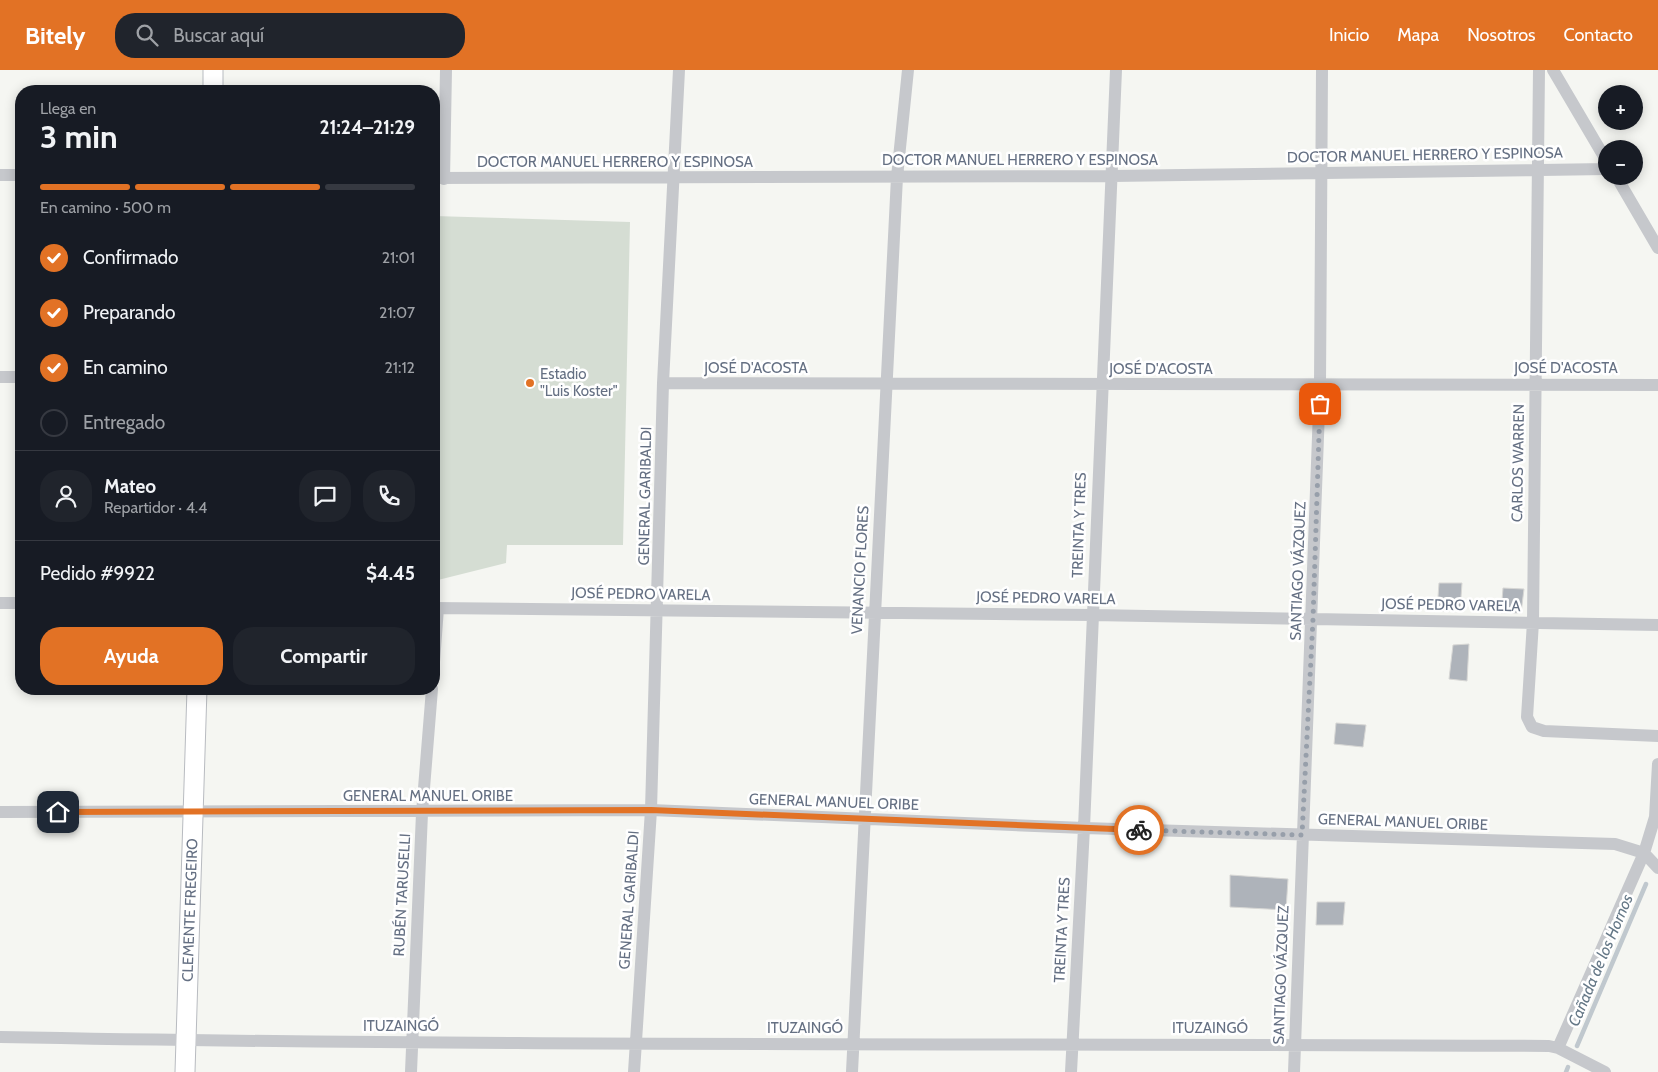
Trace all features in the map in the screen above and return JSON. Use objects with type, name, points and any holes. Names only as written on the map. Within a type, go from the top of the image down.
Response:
[{"type":"street","points":[[213,70],[213,85]]},
{"type":"street","points":[[440,163],[446,70]]},
{"type":"street","name":"GENERAL GARIBALDI","points":[[634,1072],[651,810],[664,383],[679,70]]},
{"type":"street","name":"VENANCIO FLORES","points":[[852,1072],[897,178],[908,70]]},
{"type":"street","name":"TREINTA Y TRES","points":[[1071,1072],[1084,828],[1101,385],[1116,70]]},
{"type":"street","name":"SANTIAGO VÁZQUEZ","points":[[1294,1072],[1302,835],[1313,619],[1320,384],[1322,70]]},
{"type":"street","name":"CARLOS WARREN","points":[[1539,70],[1533,622],[1527,717],[1532,727],[1544,731],[1658,736]]},
{"type":"street","points":[[1554,70],[1598,146]]},
{"type":"street","name":"DOCTOR MANUEL HERRERO Y ESPINOSA","points":[[440,179],[897,178],[1598,169]]},
{"type":"street","points":[[0,175],[15,175]]},
{"type":"street","points":[[1621,185],[1658,248]]},
{"type":"street","points":[[0,377],[15,378]]},
{"type":"street","name":"JOSÉ D'ACOSTA","points":[[664,383],[1101,385],[1658,384]]},
{"type":"street","points":[[0,603],[15,603]]},
{"type":"street","name":"JOSÉ PEDRO VARELA","points":[[440,608],[1092,615],[1658,625]]},
{"type":"street","name":"CLEMENTE FREGEIRO","points":[[185,1072],[197,695]]},
{"type":"street","name":"RUBÉN TARUSELLI","points":[[411,1072],[422,813],[432,695]]},
{"type":"street","points":[[1558,1048],[1644,853],[1655,817],[1658,764]]},
{"type":"street","name":"GENERAL MANUEL ORIBE","points":[[0,812],[422,813],[651,810],[1084,828],[1608,844],[1624,846],[1644,853],[1658,868]]},
{"type":"street","name":"ITUZAINGÓ","points":[[0,1037],[186,1041],[636,1045],[1295,1044],[1549,1046],[1558,1048],[1605,1072]]},
{"type":"shaded area","name":"Estadio \"Luis Koster\"","points":[[440,216],[630,222],[623,545],[507,545],[506,563],[440,580]]},
{"type":"building","points":[[1439,583],[1462,583],[1460,611],[1437,611]]},
{"type":"building","points":[[1503,588],[1524,589],[1521,613],[1501,613]]},
{"type":"building","points":[[1469,644],[1467,681],[1449,679],[1453,645]]},
{"type":"building","points":[[1336,723],[1366,725],[1363,747],[1334,744]]},
{"type":"building","points":[[1230,875],[1288,879],[1286,910],[1230,907]]},
{"type":"building","points":[[1317,902],[1345,902],[1343,925],[1316,925]]},
{"type":"waterway","name":"Cañada de los Hornos","points":[[1577,1046],[1646,884]]},
{"type":"waterway","name":"Cañada de los Hornos","points":[[1566,1072],[1568,1067]]},
{"type":"way so far","points":[[1139,830],[1302,835],[1313,619],[1320,404]]},
{"type":"place","name":"Estadio \"Luis Koster\"","points":[[530,383]]},
{"type":"route","points":[[58,812],[422,813],[651,810],[1139,830]]}]
